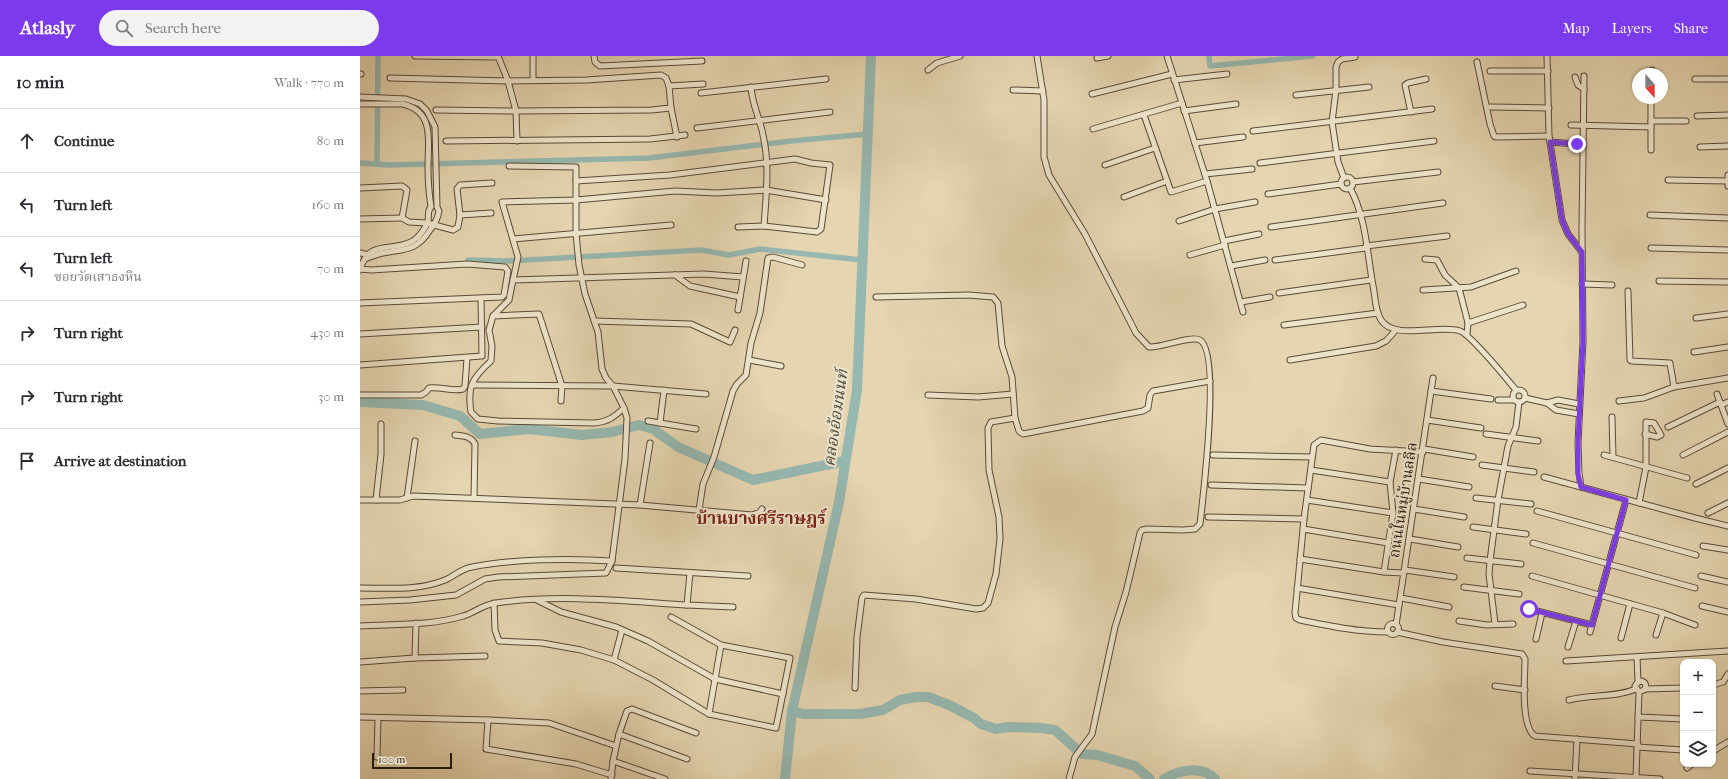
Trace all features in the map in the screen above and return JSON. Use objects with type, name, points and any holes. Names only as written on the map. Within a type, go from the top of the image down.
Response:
[{"type":"street","points":[[415,56],[497,57],[508,81],[516,111],[517,141]]},
{"type":"street","points":[[533,56],[533,80]]},
{"type":"street","points":[[594,56],[595,62],[600,66],[702,61]]},
{"type":"street","points":[[928,70],[938,63],[960,56]]},
{"type":"street","points":[[1037,56],[1043,91],[1045,130],[1044,157],[1049,175],[1085,234],[1136,333],[1149,347],[1188,340],[1201,340],[1204,343],[1209,362],[1210,381],[1209,446],[1200,524],[1195,529],[1183,530],[1146,528],[1140,533],[1126,592],[1115,627],[1092,734],[1075,757],[1069,779]]},
{"type":"street","points":[[1097,58],[1108,56]]},
{"type":"street","points":[[1167,56],[1208,181],[1232,266],[1243,312]]},
{"type":"street","points":[[1547,56],[1550,139],[1562,220],[1568,234],[1582,252]]},
{"type":"street","points":[[1341,184],[1344,178],[1336,152],[1332,122],[1336,90],[1336,67],[1338,62],[1342,59],[1355,57]]},
{"type":"street","points":[[1477,62],[1490,124],[1494,136],[1550,139],[1577,144]]},
{"type":"street","points":[[1490,71],[1548,71]]},
{"type":"street","points":[[1092,94],[1172,74]]},
{"type":"street","points":[[1174,80],[1227,74]]},
{"type":"street","points":[[390,78],[508,81],[586,80],[660,75],[666,78],[669,86],[671,108],[677,137]]},
{"type":"street","points":[[1581,487],[1578,474],[1579,404],[1583,341],[1582,252],[1584,76]]},
{"type":"street","points":[[1575,77],[1578,85],[1584,89]]},
{"type":"street","points":[[1411,112],[1405,85],[1426,78]]},
{"type":"street","points":[[701,93],[826,79]]},
{"type":"street","points":[[1695,79],[1728,79]]},
{"type":"street","points":[[669,86],[702,84]]},
{"type":"street","points":[[751,87],[752,100],[764,135],[767,162],[764,226]]},
{"type":"street","points":[[1296,95],[1369,87]]},
{"type":"street","points":[[1013,90],[1043,91]]},
{"type":"street","points":[[360,97],[406,98],[420,104],[427,111],[432,120],[436,139],[435,169],[437,207],[439,213],[426,236],[417,245],[406,250],[381,253],[368,257],[360,253]]},
{"type":"street","points":[[360,104],[403,104],[418,111],[427,123],[429,138],[428,169],[431,207],[428,210],[428,223],[414,240],[404,244],[379,248],[368,257],[360,270]]},
{"type":"street","points":[[1093,129],[1182,104]]},
{"type":"street","points":[[1184,111],[1236,104]]},
{"type":"street","points":[[1651,150],[1652,104]]},
{"type":"street","points":[[436,110],[651,110],[671,108]]},
{"type":"street","points":[[1490,108],[1549,108]]},
{"type":"street","points":[[1253,131],[1432,109]]},
{"type":"street","points":[[697,128],[830,112]]},
{"type":"street","points":[[1144,115],[1171,192],[1208,181]]},
{"type":"street","points":[[1697,116],[1728,115]]},
{"type":"street","points":[[1571,125],[1651,124],[1686,121]]},
{"type":"street","points":[[446,141],[650,139],[685,135]]},
{"type":"street","points":[[1195,143],[1243,137]]},
{"type":"street","points":[[429,138],[436,139]]},
{"type":"street","points":[[1260,163],[1336,152],[1434,141]]},
{"type":"street","points":[[1700,147],[1728,146]]},
{"type":"street","points":[[1105,164],[1155,148]]},
{"type":"street","points":[[576,181],[670,175],[795,159],[830,165],[821,229],[817,232],[764,226],[738,227]]},
{"type":"street","points":[[360,602],[456,595],[485,579],[498,577],[606,573],[612,561],[625,459],[627,418],[624,408],[613,386],[606,378],[602,369],[598,332],[585,294],[579,265],[576,233],[576,166],[509,166]]},
{"type":"street","points":[[1205,174],[1252,169]]},
{"type":"street","points":[[1353,182],[1438,172]]},
{"type":"street","points":[[1344,178],[1348,177],[1353,182]]},
{"type":"street","points":[[1728,177],[1728,186]]},
{"type":"street","points":[[1668,180],[1728,181]]},
{"type":"street","points":[[1124,197],[1167,181]]},
{"type":"street","points":[[1350,188],[1353,182]]},
{"type":"street","points":[[360,219],[402,218],[409,222],[428,223],[453,230],[458,227],[460,215],[456,189],[458,186],[492,183]]},
{"type":"street","points":[[1341,184],[1344,188],[1350,188]]},
{"type":"street","points":[[1268,194],[1341,184]]},
{"type":"street","points":[[360,188],[405,187],[406,195],[402,218]]},
{"type":"street","points":[[1350,188],[1362,215],[1366,247],[1378,313],[1381,321],[1395,331],[1452,330],[1467,334],[1516,390],[1523,391],[1525,398]]},
{"type":"street","points":[[624,408],[605,422],[594,423],[498,421],[478,419],[471,412],[469,401],[473,379],[491,361],[492,346],[489,330],[493,316],[509,300],[518,257],[502,202],[576,200],[675,191],[717,193],[766,190],[826,200]]},
{"type":"street","points":[[1179,221],[1215,209],[1255,202]]},
{"type":"street","points":[[1271,227],[1443,203]]},
{"type":"street","points":[[431,207],[437,207]]},
{"type":"street","points":[[460,215],[490,213]]},
{"type":"street","points":[[429,214],[432,217],[436,216]]},
{"type":"street","points":[[1650,215],[1728,218]]},
{"type":"street","points":[[513,239],[671,224]]},
{"type":"street","points":[[1190,255],[1225,243],[1259,234]]},
{"type":"street","points":[[1275,260],[1447,236]]},
{"type":"street","points":[[1651,248],[1728,250]]},
{"type":"street","points":[[699,510],[703,484],[714,457],[733,391],[737,384],[746,375],[751,343],[757,328],[760,313],[768,258],[773,257],[802,265]]},
{"type":"street","points":[[1425,259],[1437,260],[1445,275],[1459,288],[1468,323],[1467,334]]},
{"type":"street","points":[[1232,266],[1265,260]]},
{"type":"street","points":[[738,310],[746,262]]},
{"type":"street","points":[[360,270],[467,264],[507,268],[504,295],[499,298],[360,303]]},
{"type":"street","points":[[1423,290],[1480,285],[1516,272]]},
{"type":"street","points":[[513,280],[704,274],[743,277]]},
{"type":"street","points":[[675,275],[690,286],[740,297]]},
{"type":"street","points":[[1279,293],[1372,280]]},
{"type":"street","points":[[1659,281],[1728,282]]},
{"type":"street","points":[[1582,284],[1612,285]]},
{"type":"street","points":[[1628,291],[1628,353],[1630,360],[1670,363],[1674,387]]},
{"type":"street","points":[[876,297],[969,295],[994,297],[998,303],[1002,346],[1012,377],[1014,418],[1018,430],[1024,434],[1143,411],[1148,408],[1150,395],[1153,391],[1210,381]]},
{"type":"street","points":[[1241,302],[1270,297]]},
{"type":"street","points":[[360,365],[480,358],[483,354],[481,298]]},
{"type":"street","points":[[1468,323],[1523,305]]},
{"type":"street","points":[[1284,325],[1378,313]]},
{"type":"street","points":[[493,316],[539,314],[562,386],[561,401]]},
{"type":"street","points":[[1696,318],[1728,314]]},
{"type":"street","points":[[594,321],[691,324],[730,342],[735,330]]},
{"type":"street","points":[[360,334],[482,327]]},
{"type":"street","points":[[1290,360],[1376,346],[1386,341],[1395,331]]},
{"type":"street","points":[[1694,352],[1728,347]]},
{"type":"street","points":[[360,396],[421,395],[429,388],[434,387],[458,391],[463,389],[465,386],[467,358]]},
{"type":"street","points":[[749,360],[781,366]]},
{"type":"street","name":"ถนนในหมู่บ้านลลิล","points":[[1396,625],[1434,378]]},
{"type":"street","points":[[1619,401],[1650,397],[1674,387],[1728,378]]},
{"type":"street","points":[[472,385],[613,386],[706,394]]},
{"type":"street","points":[[660,423],[664,390]]},
{"type":"street","points":[[1495,624],[1489,574],[1490,561],[1498,500],[1508,446],[1519,411],[1517,401],[1512,396],[1516,390]]},
{"type":"street","points":[[1431,391],[1491,399]]},
{"type":"street","points":[[928,395],[978,397],[1013,394]]},
{"type":"street","points":[[1717,394],[1728,424]]},
{"type":"street","points":[[1498,400],[1517,401],[1525,398],[1547,403],[1556,410],[1579,414]]},
{"type":"street","points":[[1547,403],[1558,400],[1579,404]]},
{"type":"street","points":[[1668,427],[1720,403],[1728,402]]},
{"type":"street","points":[[855,688],[857,637],[862,598],[864,595],[916,599],[976,609],[983,608],[988,603],[994,585],[1000,539],[999,517],[989,470],[988,428],[991,422],[1014,418]]},
{"type":"street","points":[[1612,418],[1613,457]]},
{"type":"street","points":[[1427,420],[1481,428]]},
{"type":"street","points":[[648,421],[696,429]]},
{"type":"street","points":[[376,500],[381,454],[380,424]]},
{"type":"street","points":[[1683,455],[1728,432]]},
{"type":"street","points":[[1486,434],[1538,441]]},
{"type":"street","points":[[1638,503],[1646,467],[1645,434]]},
{"type":"street","points":[[455,435],[469,437],[475,444],[474,498]]},
{"type":"street","points":[[1474,457],[1424,450],[1370,449],[1321,440],[1314,445],[1303,529],[1295,612],[1296,618],[1300,620],[1363,631],[1388,632],[1394,635],[1397,632],[1443,642],[1522,654],[1525,659],[1525,712],[1528,729],[1532,734],[1542,737],[1578,739],[1680,750]]},
{"type":"street","points":[[407,498],[415,441]]},
{"type":"street","points":[[640,505],[650,443]]},
{"type":"street","points":[[1384,572],[1393,513],[1390,496],[1390,482],[1396,450]]},
{"type":"street","points":[[1213,455],[1312,457]]},
{"type":"street","points":[[1604,455],[1687,478]]},
{"type":"street","points":[[1482,465],[1534,472]]},
{"type":"street","points":[[1696,484],[1728,468]]},
{"type":"street","points":[[1311,470],[1390,482]]},
{"type":"street","points":[[1544,477],[1728,526]]},
{"type":"street","points":[[1419,480],[1469,487]]},
{"type":"street","points":[[1211,485],[1308,488]]},
{"type":"street","points":[[360,500],[397,500],[413,496],[474,498],[640,505],[752,515],[760,512],[762,509]]},
{"type":"street","points":[[1476,498],[1531,504]]},
{"type":"street","points":[[1307,500],[1393,513]]},
{"type":"street","points":[[1590,632],[1626,500]]},
{"type":"street","points":[[1708,513],[1728,503]]},
{"type":"street","points":[[1414,509],[1464,517]]},
{"type":"street","points":[[1537,510],[1696,556]]},
{"type":"street","points":[[1208,517],[1304,520]]},
{"type":"street","points":[[1473,527],[1526,534]]},
{"type":"street","points":[[1303,529],[1388,543]]},
{"type":"street","points":[[1410,539],[1458,547]]},
{"type":"street","points":[[1533,543],[1695,588]]},
{"type":"street","points":[[1703,546],[1728,550]]},
{"type":"street","points":[[1467,558],[1521,564]]},
{"type":"street","points":[[1300,559],[1384,572],[1404,571],[1454,577]]},
{"type":"street","points":[[360,588],[424,586],[446,580],[458,571],[489,565],[588,560],[612,561]]},
{"type":"street","points":[[616,568],[748,576]]},
{"type":"street","points":[[687,605],[690,573]]},
{"type":"street","points":[[1532,576],[1664,613],[1695,624]]},
{"type":"street","points":[[1701,576],[1728,582]]},
{"type":"street","points":[[1464,587],[1519,594]]},
{"type":"street","points":[[1297,588],[1399,605]]},
{"type":"street","points":[[360,626],[416,623],[463,616],[494,603],[536,599],[558,598],[733,607]]},
{"type":"street","points":[[1401,598],[1449,607]]},
{"type":"street","points":[[536,599],[561,612],[622,630],[648,641],[715,679],[783,694]]},
{"type":"street","points":[[494,603],[495,630],[499,641],[542,643],[581,650],[614,660],[653,680],[709,714],[776,728],[790,658],[721,646],[671,617]]},
{"type":"street","points":[[1621,638],[1630,604]]},
{"type":"street","points":[[1702,606],[1728,612]]},
{"type":"street","points":[[1529,609],[1592,625]]},
{"type":"street","points":[[1536,639],[1542,613]]},
{"type":"street","points":[[1656,635],[1664,613]]},
{"type":"street","points":[[1459,621],[1486,625],[1513,624]]},
{"type":"street","points":[[1568,646],[1576,621]]},
{"type":"street","points":[[415,658],[416,623]]},
{"type":"street","points":[[1388,632],[1388,626],[1392,624],[1396,625],[1398,628],[1397,632]]},
{"type":"street","points":[[614,660],[622,630]]},
{"type":"street","points":[[709,714],[721,646]]},
{"type":"street","points":[[1566,661],[1728,651]]},
{"type":"street","points":[[360,662],[415,658],[485,656]]},
{"type":"street","points":[[1636,777],[1638,717],[1636,684],[1638,682],[1637,657]]},
{"type":"street","points":[[1716,684],[1723,682],[1728,674]]},
{"type":"street","points":[[1638,682],[1642,681],[1645,683],[1645,689]]},
{"type":"street","points":[[1495,686],[1525,690]]},
{"type":"street","points":[[1569,700],[1583,696],[1624,694],[1637,690],[1643,691],[1645,689],[1680,688]]},
{"type":"street","points":[[360,691],[403,690]]},
{"type":"street","points":[[488,720],[486,749],[576,764],[611,777],[616,746],[627,711],[632,709],[696,733]]},
{"type":"street","points":[[360,717],[549,723],[616,746]]},
{"type":"street","points":[[1638,717],[1680,719]]},
{"type":"street","points":[[376,757],[378,718]]},
{"type":"street","points":[[619,734],[687,759]]},
{"type":"street","points":[[1576,776],[1578,739]]},
{"type":"street","points":[[1716,749],[1728,742]]},
{"type":"street","points":[[613,761],[665,779]]},
{"type":"street","points":[[1530,771],[1576,776],[1660,779]]},
{"type":"waterway","points":[[377,164],[378,56]]},
{"type":"waterway","name":"คลองอ้อมนนท์","points":[[785,779],[792,711],[839,502],[857,390],[871,56]]},
{"type":"waterway","points":[[1209,56],[1210,66],[1313,56]]},
{"type":"waterway","points":[[360,163],[389,165],[649,158],[791,141],[868,134]]},
{"type":"waterway","points":[[468,260],[510,261],[701,250],[729,255],[760,249],[862,260]]},
{"type":"waterway","points":[[360,402],[423,405],[460,416],[480,434],[529,429],[582,435],[612,432],[639,425],[653,429],[678,447],[753,480],[845,461]]},
{"type":"waterway","points":[[792,711],[804,714],[860,714],[883,710],[900,700],[916,697],[928,697],[949,705],[974,718],[981,724],[996,729],[1008,727],[1055,730],[1082,754],[1097,755],[1135,766],[1150,779]]},
{"type":"waterway","points":[[1164,779],[1176,773],[1190,770],[1204,772],[1215,779]]},
{"type":"district","name":"บ้านบางศรีราษฎร์","points":[[761,518]]},
{"type":"route","points":[[1529,609],[1592,625],[1626,500],[1581,487],[1578,474],[1579,414],[1583,341],[1582,252],[1568,234],[1562,220],[1550,142],[1577,144]]}]
